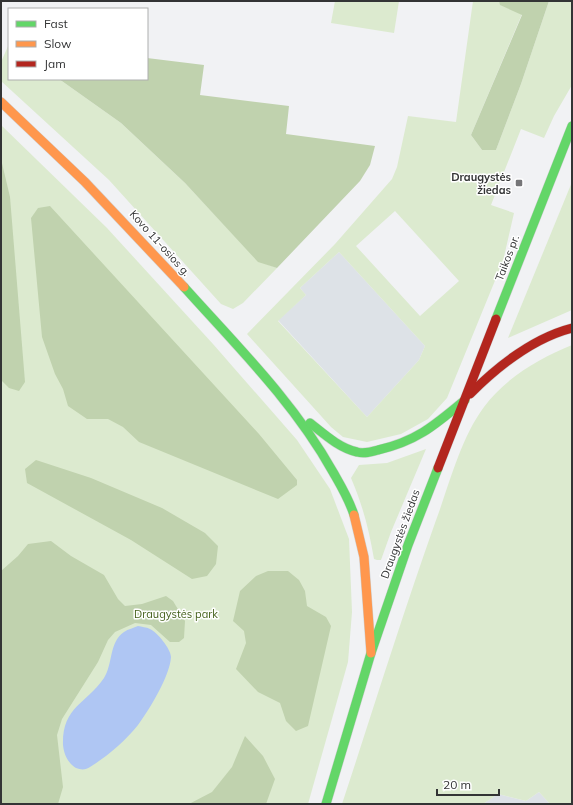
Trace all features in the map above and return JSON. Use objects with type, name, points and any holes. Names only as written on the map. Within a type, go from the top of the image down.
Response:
[{"type":"main road","name":"Kovo 11-osios g.","points":[[1,102],[32,129],[139,236],[293,410],[329,461],[350,502],[362,543],[371,653]]},
{"type":"main road","name":"Taikos pr.","points":[[465,400],[572,126]]},
{"type":"main road","name":"Draugystės žiedas","points":[[326,804],[371,653],[408,545],[465,400],[483,381],[505,362],[532,345],[572,328]]},
{"type":"main road","name":"Kovo 11-osios g.","points":[[293,410],[337,444],[354,452],[370,452],[397,446],[412,440],[426,431],[465,400]]},
{"type":"shaded area","points":[[339,252],[425,346],[419,360],[367,417],[278,320],[306,295],[300,288]]},
{"type":"shaded area","points":[[539,792],[550,804],[483,804],[498,794],[526,801]]},
{"type":"green space","points":[[335,1],[399,1],[394,33],[331,23]]},
{"type":"green space","points":[[473,1],[499,1],[501,5],[522,14],[471,135],[482,150],[496,150],[521,84],[549,1],[572,1],[572,85],[554,116],[544,138],[521,129],[491,205],[514,213],[503,261],[447,398],[428,419],[401,434],[367,442],[343,437],[331,427],[247,334],[335,244],[392,179],[397,167],[408,116],[456,122]],"holes":[[[395,211],[459,281],[420,316],[356,246]],[[339,252],[425,346],[419,360],[367,417],[278,321],[306,295],[300,288]]]},
{"type":"green space","points":[[499,1],[549,1],[521,84],[496,150],[482,150],[471,135],[522,15],[500,5]]},
{"type":"green space","points":[[8,46],[8,80],[60,80],[121,123],[185,183],[258,261],[277,268],[243,303],[233,309],[221,304],[109,180],[1,81],[1,62]]},
{"type":"green space","points":[[148,58],[204,65],[200,95],[289,106],[286,134],[375,146],[370,165],[360,181],[277,268],[258,262],[185,183],[121,123],[60,80],[148,80]]},
{"type":"green space","name":"Draugystės park","points":[[1,125],[107,228],[213,344],[297,440],[330,489],[349,539],[352,612],[348,662],[308,804],[1,804]]},
{"type":"green space","points":[[1,159],[10,197],[25,382],[19,391],[9,388],[1,380]]},
{"type":"green space","points":[[572,182],[572,310],[508,338]]},
{"type":"green space","points":[[50,206],[259,434],[297,480],[297,485],[278,499],[139,442],[123,427],[108,419],[87,419],[68,406],[63,389],[55,374],[42,337],[31,218],[38,208]]},
{"type":"green space","points":[[572,345],[572,804],[550,804],[539,792],[526,801],[498,794],[483,804],[342,804],[399,628],[456,463],[468,433],[484,407],[502,387],[524,370],[548,356]]},
{"type":"green space","points":[[426,449],[391,532],[381,560],[374,559],[365,518],[351,478],[359,465],[387,463]]},
{"type":"green space","points":[[36,460],[91,478],[162,508],[205,533],[218,546],[216,564],[207,576],[192,579],[131,540],[27,483],[25,469]]},
{"type":"green space","points":[[51,541],[71,556],[104,575],[118,599],[125,606],[142,604],[166,596],[173,601],[185,621],[184,638],[179,642],[170,642],[151,625],[135,623],[115,632],[108,640],[98,662],[62,719],[57,735],[63,787],[58,804],[1,804],[1,571],[18,556],[28,544]]},
{"type":"green space","points":[[268,571],[288,571],[299,580],[305,591],[307,606],[326,617],[331,626],[308,726],[296,731],[286,721],[280,703],[258,692],[236,669],[246,643],[244,631],[233,621],[240,591],[256,576]]},
{"type":"green space","points":[[245,736],[263,756],[275,779],[266,804],[189,804],[212,792],[232,767]]},
{"type":"water","points":[[138,626],[153,631],[163,641],[169,650],[171,657],[167,674],[143,719],[133,731],[110,753],[88,768],[76,768],[65,755],[63,745],[66,722],[76,707],[97,687],[104,678],[109,666],[113,647],[119,636]]},
{"type":"traffic: fast","points":[[496,319],[572,126]]},
{"type":"traffic: fast","points":[[184,287],[244,353],[301,422],[318,446],[339,482],[354,515]]},
{"type":"traffic: fast","points":[[310,423],[332,440],[344,447],[362,453],[392,446],[415,437],[435,424],[465,400]]},
{"type":"traffic: fast","points":[[326,804],[371,653],[408,545],[438,468]]},
{"type":"traffic: slow","points":[[1,102],[85,182],[184,287]]},
{"type":"traffic: slow","points":[[354,515],[364,557],[371,653]]},
{"type":"traffic: jam","points":[[438,468],[496,319]]},
{"type":"traffic: jam","points":[[470,394],[492,373],[517,354],[544,339],[572,328]]},
{"type":"place","name":"Draugystės žiedas","points":[[519,183]]}]
